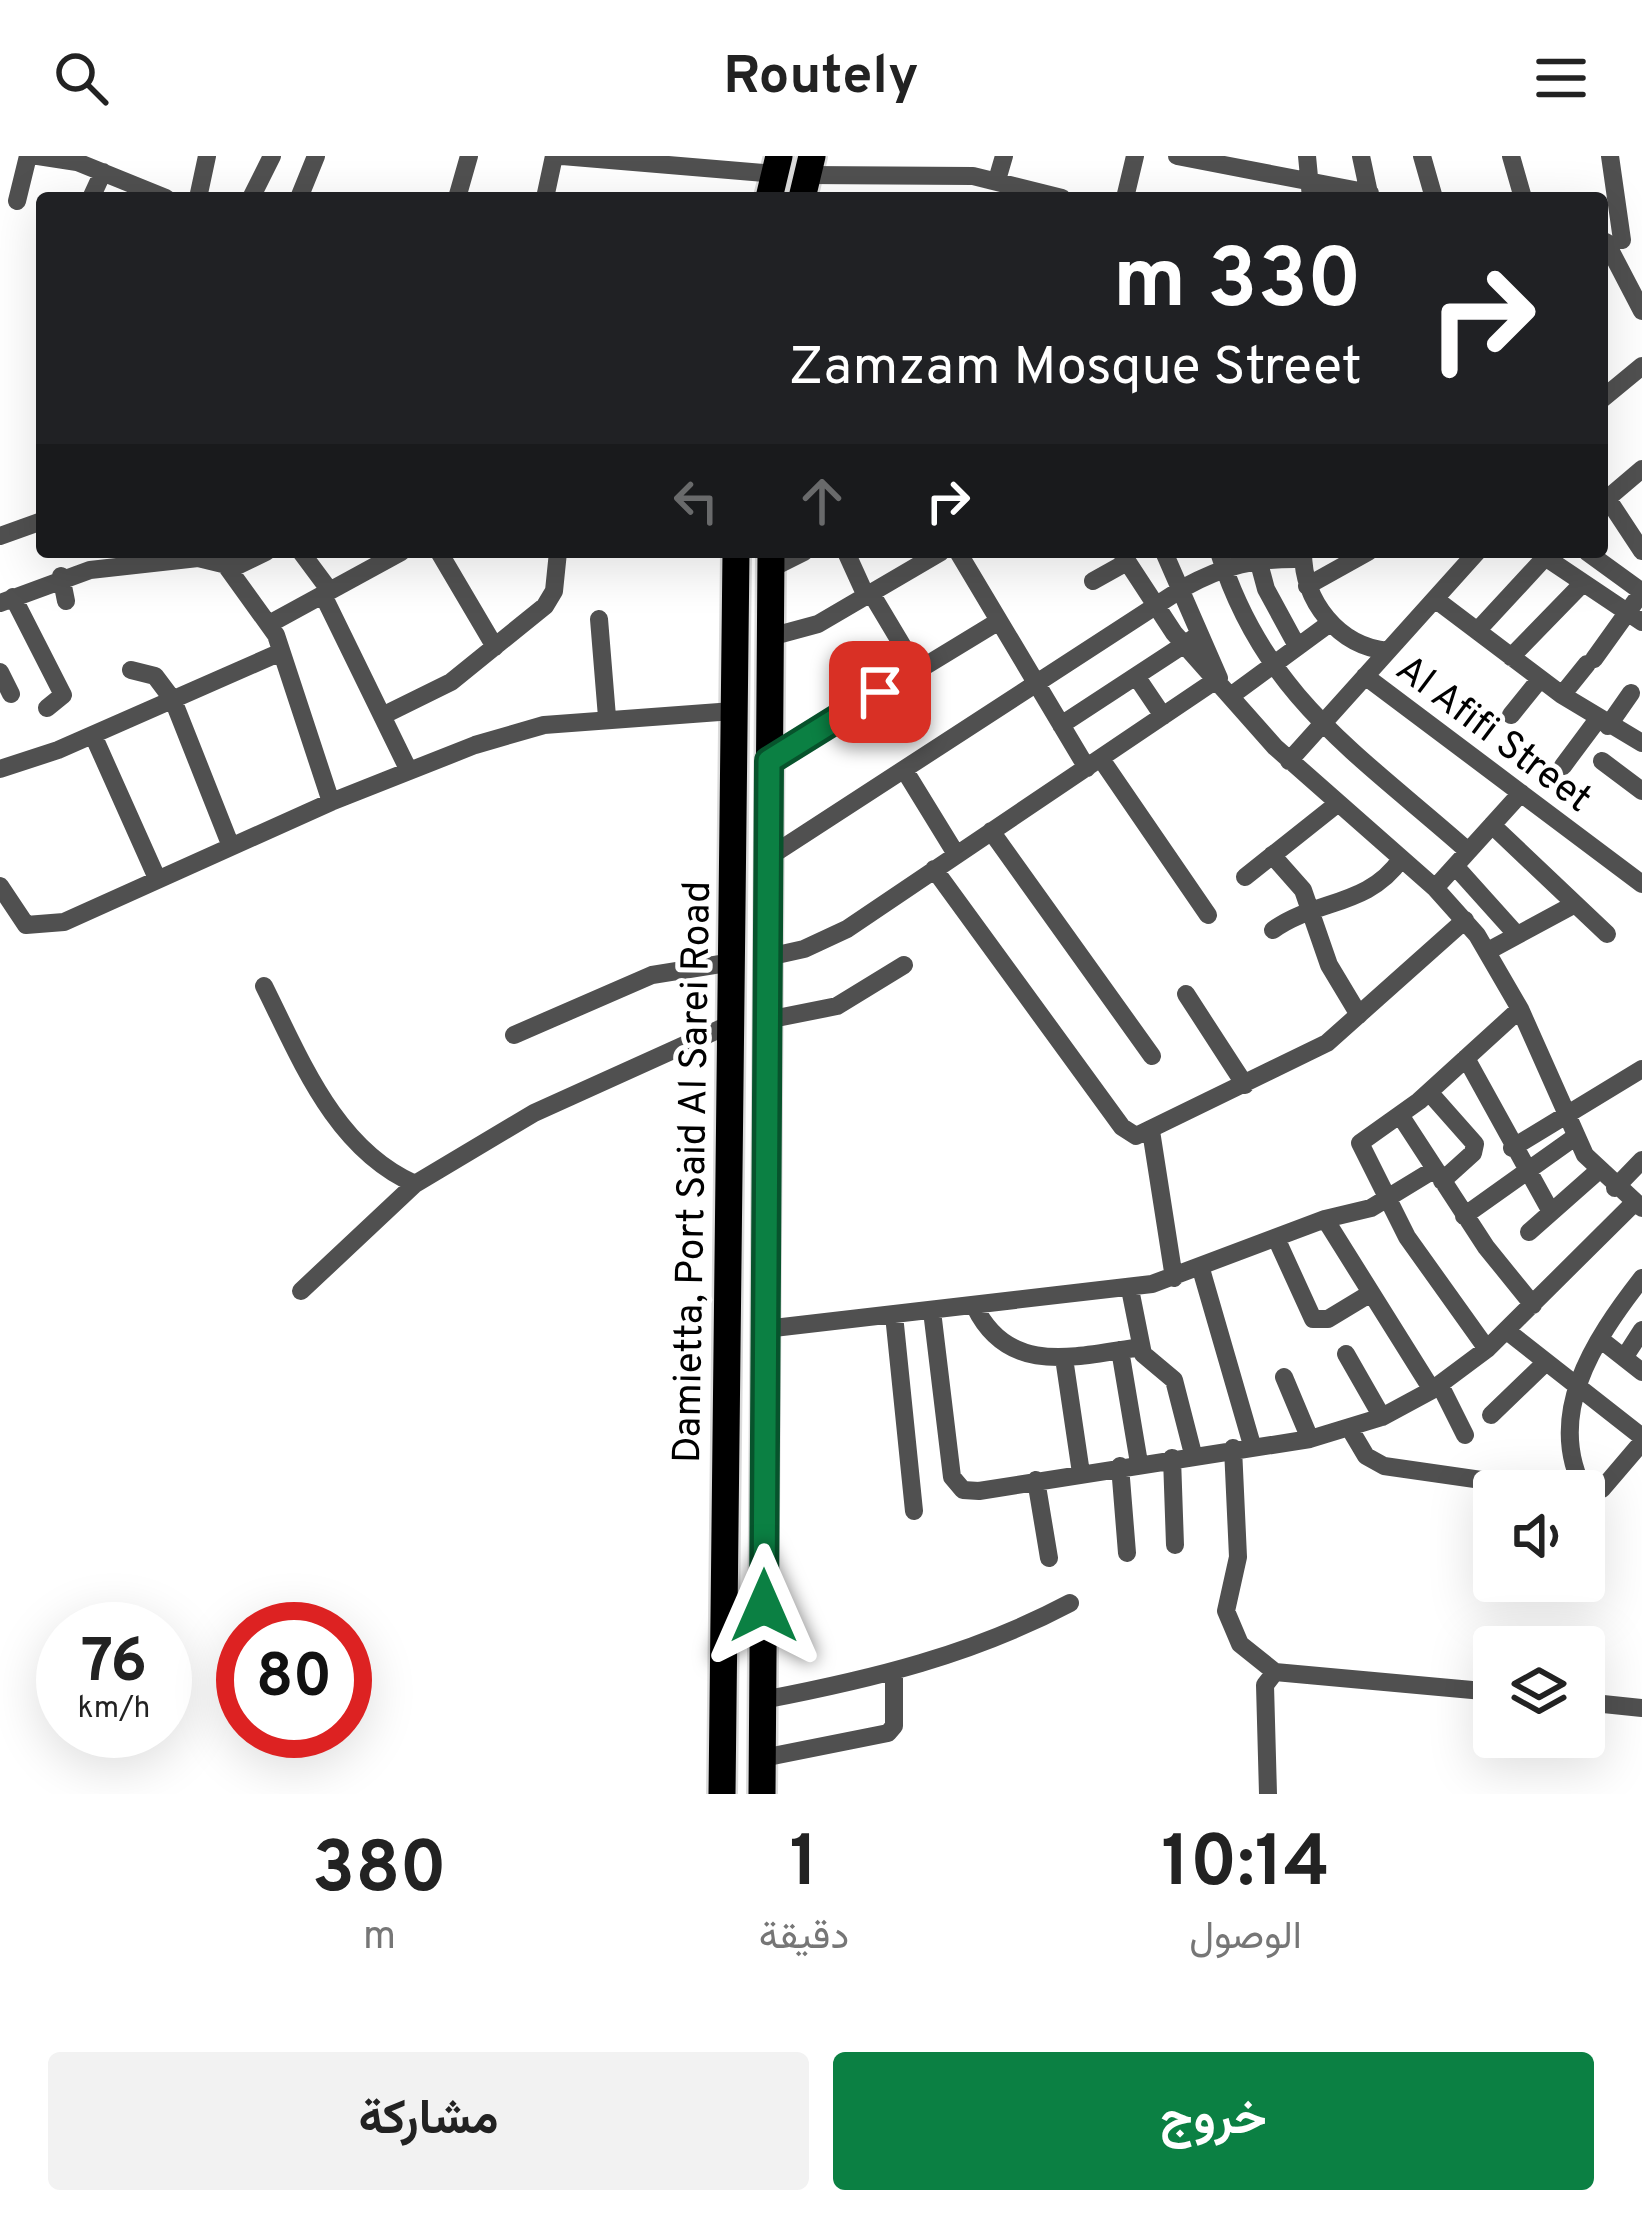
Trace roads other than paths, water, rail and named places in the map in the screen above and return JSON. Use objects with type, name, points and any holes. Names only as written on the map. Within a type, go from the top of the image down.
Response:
[{"type":"highway","name":"Damietta, Port Said Al Sarei Road","points":[[722,1794],[736,558]]},
{"type":"highway","name":"Damietta, Port Said Al Sarei Road","points":[[762,1794],[771,560]]},
{"type":"street","points":[[17,201],[28,156]]},
{"type":"street","points":[[40,156],[100,166],[139,192]]},
{"type":"street","points":[[199,192],[207,156]]},
{"type":"street","points":[[254,192],[272,156]]},
{"type":"street","points":[[301,192],[316,156]]},
{"type":"street","points":[[459,192],[469,156]]},
{"type":"street","points":[[547,192],[558,156],[774,176]]},
{"type":"street","points":[[992,186],[1004,156]]},
{"type":"street","points":[[1126,192],[1135,156]]},
{"type":"street","points":[[1178,156],[1208,159],[1312,192],[1307,156]]},
{"type":"street","points":[[1361,156],[1369,192]]},
{"type":"street","points":[[1422,156],[1432,192]]},
{"type":"street","points":[[1511,156],[1521,192]]},
{"type":"street","points":[[1610,156],[1618,241],[1642,311]]},
{"type":"street","points":[[807,176],[886,165],[942,165],[992,186],[1027,192]]},
{"type":"street","points":[[1608,394],[1642,366]]},
{"type":"street","points":[[1608,498],[1642,469]]},
{"type":"street","points":[[1608,505],[1642,551]]},
{"type":"street","points":[[0,536],[36,523]]},
{"type":"street","points":[[47,708],[63,695],[7,600],[90,561],[191,558],[227,567],[258,558]]},
{"type":"street","points":[[305,558],[327,593],[410,771]]},
{"type":"street","points":[[271,623],[390,558]]},
{"type":"street","points":[[382,716],[451,682],[550,599],[557,558]]},
{"type":"street","points":[[849,558],[916,670]]},
{"type":"street","points":[[770,637],[818,624],[931,558]]},
{"type":"street","points":[[962,558],[1061,725],[1208,915]]},
{"type":"street","points":[[1093,581],[1123,558]]},
{"type":"street","points":[[932,1311],[938,1377],[958,1488],[973,1492],[1242,1446],[1310,1439],[1382,1417],[1436,1388],[1508,1331],[1638,1205],[1598,1171],[1575,1137],[1520,1009],[1465,920],[1435,888],[1289,761],[1219,678],[1184,645],[1125,558]]},
{"type":"street","points":[[1167,558],[1219,678]]},
{"type":"street","points":[[1257,558],[1266,589],[1297,646]]},
{"type":"street","points":[[1303,558],[1307,586],[1330,623],[1349,639],[1388,651]]},
{"type":"street","points":[[1328,575],[1334,558]]},
{"type":"street","points":[[1307,586],[1358,558]]},
{"type":"street","points":[[1289,761],[1473,558]]},
{"type":"street","points":[[1477,631],[1543,558]]},
{"type":"street","points":[[1552,558],[1635,617]]},
{"type":"street","points":[[1562,695],[1635,617],[1642,592],[1595,558]]},
{"type":"street","points":[[442,559],[495,647]]},
{"type":"street","points":[[769,857],[1037,686],[1222,559],[1270,665],[1462,859],[1517,935]]},
{"type":"street","points":[[227,567],[271,623],[331,802]]},
{"type":"street","points":[[61,576],[66,601]]},
{"type":"street","points":[[1511,657],[1583,583]]},
{"type":"street","points":[[1435,599],[1562,695],[1642,743]]},
{"type":"street","points":[[599,619],[607,717]]},
{"type":"street","points":[[769,761],[999,621]]},
{"type":"street","points":[[1232,695],[1330,623]]},
{"type":"street","points":[[1061,725],[1203,632]]},
{"type":"street","points":[[0,769],[93,735],[281,652]]},
{"type":"street","points":[[131,670],[155,676],[173,700],[230,844]]},
{"type":"street","points":[[0,672],[11,694]]},
{"type":"street","points":[[1136,676],[1163,716]]},
{"type":"street","name":"Al Afifi Street","points":[[1365,676],[1642,884]]},
{"type":"street","points":[[768,957],[804,949],[847,929],[1219,678]]},
{"type":"street","points":[[1511,715],[1540,679]]},
{"type":"street","points":[[1563,766],[1637,692]]},
{"type":"street","points":[[0,886],[26,925],[44,926],[331,802],[509,734],[607,717],[733,711]]},
{"type":"street","points":[[93,735],[156,876]]},
{"type":"street","points":[[1602,760],[1642,791]]},
{"type":"street","points":[[905,771],[956,854]]},
{"type":"street","points":[[1435,888],[1521,793]]},
{"type":"street","points":[[1245,877],[1337,804]]},
{"type":"street","points":[[1492,825],[1607,934]]},
{"type":"street","points":[[991,831],[1152,1056]]},
{"type":"street","points":[[1272,855],[1304,890],[1329,965],[1359,1015]]},
{"type":"street","points":[[1273,931],[1312,909],[1370,892],[1401,860]]},
{"type":"street","points":[[934,869],[1122,1127],[1136,1136],[1316,1049],[1465,920]]},
{"type":"street","points":[[1488,951],[1575,904]]},
{"type":"street","points":[[514,1035],[652,975],[733,962]]},
{"type":"street","points":[[767,1020],[837,1006],[904,965]]},
{"type":"street","points":[[264,986],[335,1118],[379,1163],[415,1184]]},
{"type":"street","points":[[1186,994],[1245,1085]]},
{"type":"street","points":[[1486,1349],[1430,1273],[1360,1143],[1429,1092],[1520,1009]]},
{"type":"street","points":[[302,1291],[415,1184],[534,1113],[734,1023]]},
{"type":"street","points":[[1466,1058],[1523,1169],[1551,1212]]},
{"type":"street","points":[[1512,1148],[1642,1069]]},
{"type":"street","points":[[765,1329],[1130,1289],[1201,1269],[1325,1219],[1363,1212],[1473,1153],[1474,1144],[1429,1092]]},
{"type":"street","points":[[1400,1115],[1465,1216],[1533,1305]]},
{"type":"street","points":[[1150,1131],[1174,1278]]},
{"type":"street","points":[[1465,1216],[1523,1169],[1575,1137]]},
{"type":"street","points":[[1615,1188],[1642,1160]]},
{"type":"street","points":[[1528,1232],[1598,1171]]},
{"type":"street","points":[[1325,1219],[1465,1435]]},
{"type":"street","points":[[1276,1238],[1313,1319],[1328,1319],[1371,1293]]},
{"type":"street","points":[[1201,1269],[1242,1446],[1238,1557],[1226,1611],[1240,1644],[1275,1672],[1473,1690]]},
{"type":"street","points":[[1577,1470],[1567,1439],[1577,1385],[1600,1340],[1642,1278]]},
{"type":"street","points":[[1127,1553],[1130,1289]]},
{"type":"street","points":[[974,1307],[991,1334],[1017,1352],[1064,1358],[1130,1348],[1174,1380],[1193,1454]]},
{"type":"street","points":[[893,1315],[914,1511]]},
{"type":"street","points":[[1624,1358],[1642,1330]]},
{"type":"street","points":[[1508,1331],[1639,1429],[1605,1485]]},
{"type":"street","points":[[1600,1340],[1642,1372]]},
{"type":"street","points":[[1346,1354],[1382,1417]]},
{"type":"street","points":[[1064,1358],[1081,1473]]},
{"type":"street","points":[[1491,1415],[1546,1362]]},
{"type":"street","points":[[900,1380],[938,1377]]},
{"type":"street","points":[[1284,1377],[1310,1439]]},
{"type":"street","points":[[1350,1429],[1366,1456],[1384,1466],[1473,1479]]},
{"type":"street","points":[[1172,1458],[1174,1545]]},
{"type":"street","points":[[1036,1480],[1048,1558]]},
{"type":"street","points":[[763,1700],[894,1675],[988,1643],[1070,1604]]},
{"type":"street","points":[[1268,1794],[1265,1685],[1275,1672]]},
{"type":"street","points":[[763,1757],[888,1733],[894,1726],[894,1675]]},
{"type":"street","points":[[1605,1704],[1642,1708]]}]
